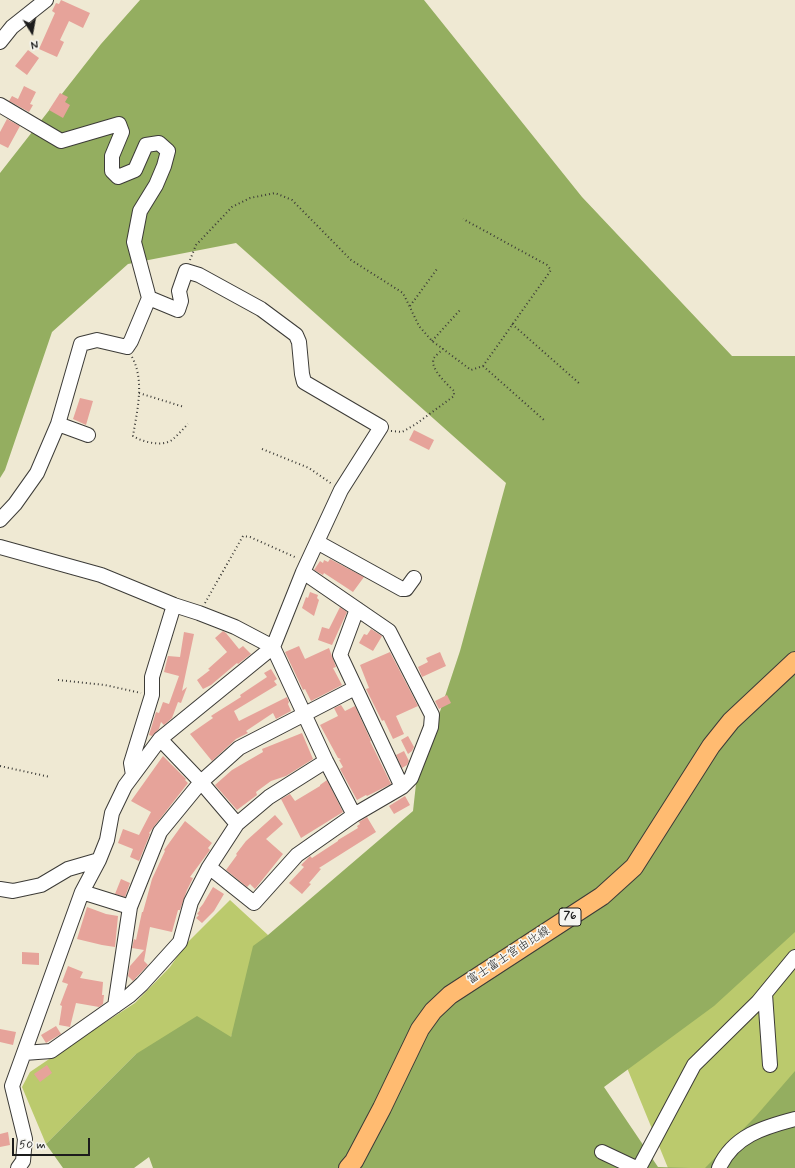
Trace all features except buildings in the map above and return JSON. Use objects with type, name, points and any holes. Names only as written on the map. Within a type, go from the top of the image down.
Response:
[{"type":"main road","name":"富士富士宮由比線","points":[[348,1168],[354,1161],[382,1108],[420,1029],[433,1011],[450,995],[602,896],[634,868],[707,752],[730,721],[756,695],[795,661]]},
{"type":"street","points":[[0,42],[12,27],[46,0]]},
{"type":"street","points":[[0,105],[61,141],[119,124],[122,132],[112,156],[112,171],[118,177],[135,170],[146,145],[159,143],[168,151],[164,166],[156,185],[140,211],[134,242],[149,298],[127,347],[97,340],[81,344],[58,424],[37,473],[0,520]]},
{"type":"street","points":[[18,1168],[23,1161],[25,1139],[12,1086],[82,892],[99,860],[107,840],[112,813],[125,786],[160,739],[273,647],[305,568],[341,490],[381,427],[304,382],[300,342],[296,335],[261,309],[199,275],[186,271],[179,291],[181,301],[178,310],[149,298]]},
{"type":"street","points":[[58,424],[88,434]]},
{"type":"street","points":[[317,542],[402,590],[406,589],[414,578]]},
{"type":"street","points":[[0,547],[101,574],[174,605],[235,627],[273,647],[326,761],[354,815]]},
{"type":"street","points":[[209,867],[254,903],[297,855],[354,815],[402,787],[411,778],[431,727],[432,715],[389,631],[357,609],[305,568]]},
{"type":"street","points":[[133,775],[131,763],[152,695],[152,677],[174,605]]},
{"type":"street","points":[[357,609],[340,655],[402,787]]},
{"type":"street","points":[[116,1006],[130,907],[160,832],[201,782],[239,748],[355,688]]},
{"type":"street","points":[[160,739],[201,782],[237,824]]},
{"type":"street","points":[[24,1053],[50,1051],[116,1006],[142,984],[180,942],[191,902],[209,867],[237,824],[269,797],[326,761]]},
{"type":"street","points":[[0,889],[13,891],[41,885],[68,869],[99,860]]},
{"type":"street","points":[[82,892],[130,907]]},
{"type":"street","points":[[602,1152],[637,1168],[694,1065],[758,1002],[795,957]]},
{"type":"street","points":[[765,994],[770,1065]]},
{"type":"street","points":[[719,1168],[735,1144],[769,1126],[795,1119]]},
{"type":"path","points":[[186,271],[196,245],[232,206],[250,198],[275,193],[292,200],[351,260],[403,293],[419,326],[432,341],[471,370],[483,366],[551,270],[547,265],[463,219]]},
{"type":"path","points":[[410,306],[437,269]]},
{"type":"path","points":[[432,341],[460,310]]},
{"type":"path","points":[[512,324],[580,384]]},
{"type":"path","points":[[127,347],[136,364],[139,384],[138,408],[133,436],[140,440],[161,443],[171,441],[188,424]]},
{"type":"path","points":[[381,427],[392,431],[402,432],[416,424],[454,396],[454,392],[434,368],[432,363],[434,357],[443,349]]},
{"type":"path","points":[[483,366],[544,420]]},
{"type":"path","points":[[138,392],[184,407]]},
{"type":"path","points":[[262,449],[309,468],[341,490]]},
{"type":"path","points":[[199,613],[243,536],[250,537],[285,552],[305,568]]},
{"type":"path","points":[[58,680],[105,685],[152,695]]},
{"type":"path","points":[[0,766],[50,777]]},
{"type":"green space","points":[[140,0],[424,0],[582,197],[732,356],[795,356],[795,932],[714,1006],[604,1087],[658,1167],[691,1168],[153,1168],[149,1157],[134,1168],[63,1168],[46,1144],[136,1054],[197,1016],[231,1037],[253,946],[268,935],[413,811],[416,784],[460,651],[506,483],[236,243],[128,264],[52,332],[5,470],[0,478],[0,173],[101,44]]},
{"type":"green space","points":[[230,900],[268,935],[231,1037],[136,1054],[46,1144],[22,1087],[30,1072],[135,1003],[170,967],[186,944]]},
{"type":"green space","points":[[795,918],[795,1168],[668,1168],[623,1058]]},
{"type":"green space","points":[[795,1071],[795,1168],[705,1168],[756,1116]]}]
